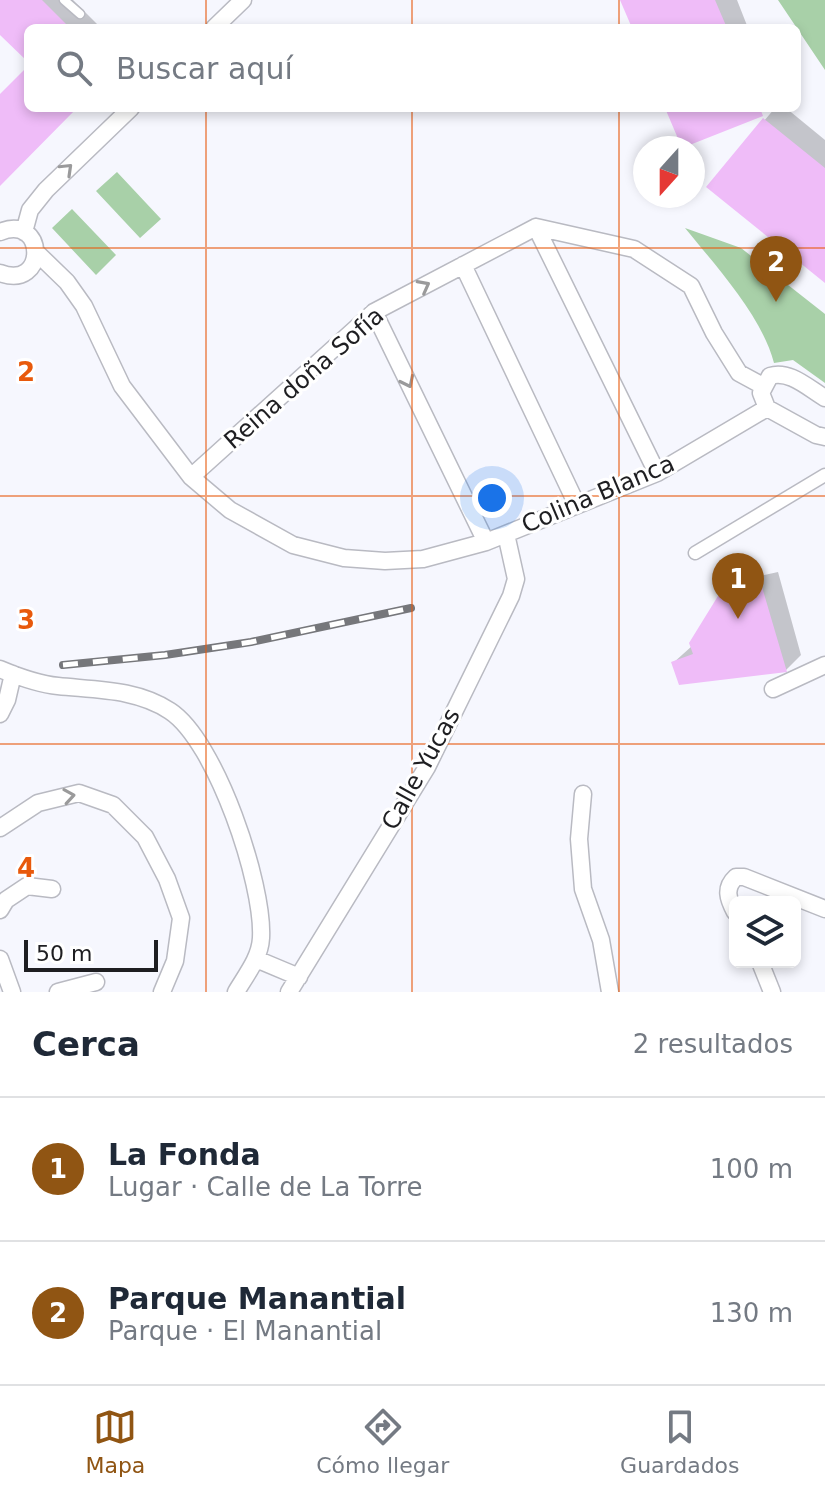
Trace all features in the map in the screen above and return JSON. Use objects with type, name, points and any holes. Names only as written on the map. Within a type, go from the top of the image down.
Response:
[{"type":"street","points":[[218,24],[243,0]]},
{"type":"street","points":[[0,232],[10,229],[24,232],[30,210],[46,190],[127,112]]},
{"type":"street","points":[[536,227],[634,249],[691,286],[714,333],[739,373],[763,386]]},
{"type":"street","points":[[536,227],[657,473]]},
{"type":"street","name":"Reina doña Sofía","points":[[191,477],[374,312],[536,227]]},
{"type":"street","name":"Colina Blanca","points":[[24,232],[30,237],[36,252],[67,282],[84,306],[122,386],[191,477],[230,510],[293,545],[344,558],[385,561],[423,559],[486,542],[657,473],[767,408]]},
{"type":"street","points":[[0,273],[14,276],[27,271],[36,252]]},
{"type":"street","points":[[463,265],[577,505]]},
{"type":"street","points":[[374,312],[486,542]]},
{"type":"street","points":[[825,398],[789,376],[770,376],[763,386],[762,399],[767,408],[825,437]]},
{"type":"street","points":[[695,553],[825,475]]},
{"type":"street","name":"Calle Yucas","points":[[289,992],[427,767],[511,596],[516,579],[506,534]]},
{"type":"street","points":[[773,689],[825,665]]},
{"type":"street","points":[[0,714],[7,700],[6,672],[57,686],[105,690],[150,701],[172,712],[190,732],[206,756],[231,807],[247,854],[261,923],[261,941],[256,959],[236,992]]},
{"type":"street","points":[[0,828],[38,803],[79,793],[113,805],[145,837],[167,879],[181,918],[175,961],[162,992]]},
{"type":"street","points":[[583,794],[579,839],[583,889],[601,940],[610,992]]},
{"type":"street","points":[[729,900],[728,889],[736,877],[744,877],[792,896]]},
{"type":"street","points":[[0,910],[6,900],[27,886],[52,889]]},
{"type":"street","points":[[801,900],[825,909]]},
{"type":"street","points":[[0,959],[12,992]]},
{"type":"street","points":[[256,959],[299,977]]},
{"type":"street","points":[[762,968],[772,992]]},
{"type":"street","points":[[58,992],[96,982]]},
{"type":"lane","points":[[64,0],[80,14]]},
{"type":"green space","points":[[778,0],[825,0],[825,70],[801,34],[801,24],[794,24]]},
{"type":"green space","points":[[117,172],[161,219],[140,238],[96,191]]},
{"type":"green space","points":[[72,209],[116,255],[96,275],[52,228]]},
{"type":"green space","points":[[685,228],[741,248],[825,314],[825,383],[793,360],[774,363],[768,345],[748,309]]},
{"type":"building","points":[[0,0],[42,0],[66,24],[24,24],[24,58],[0,35]]},
{"type":"building","points":[[620,0],[715,0],[725,24],[630,24]]},
{"type":"building","points":[[24,70],[24,112],[73,112],[0,186],[0,94]]},
{"type":"building","points":[[667,112],[762,112],[763,116],[705,139],[705,136],[677,136]]},
{"type":"building","points":[[763,118],[825,168],[825,283],[706,187]]},
{"type":"building","points":[[762,587],[787,672],[679,685],[671,662],[693,654],[689,643],[718,596]]},
{"type":"railway","points":[[63,665],[165,655],[251,642],[411,608]]},
{"type":"place","name":"Parque Manantial","points":[[776,302]]},
{"type":"place","name":"La Fonda","points":[[738,619]]}]
